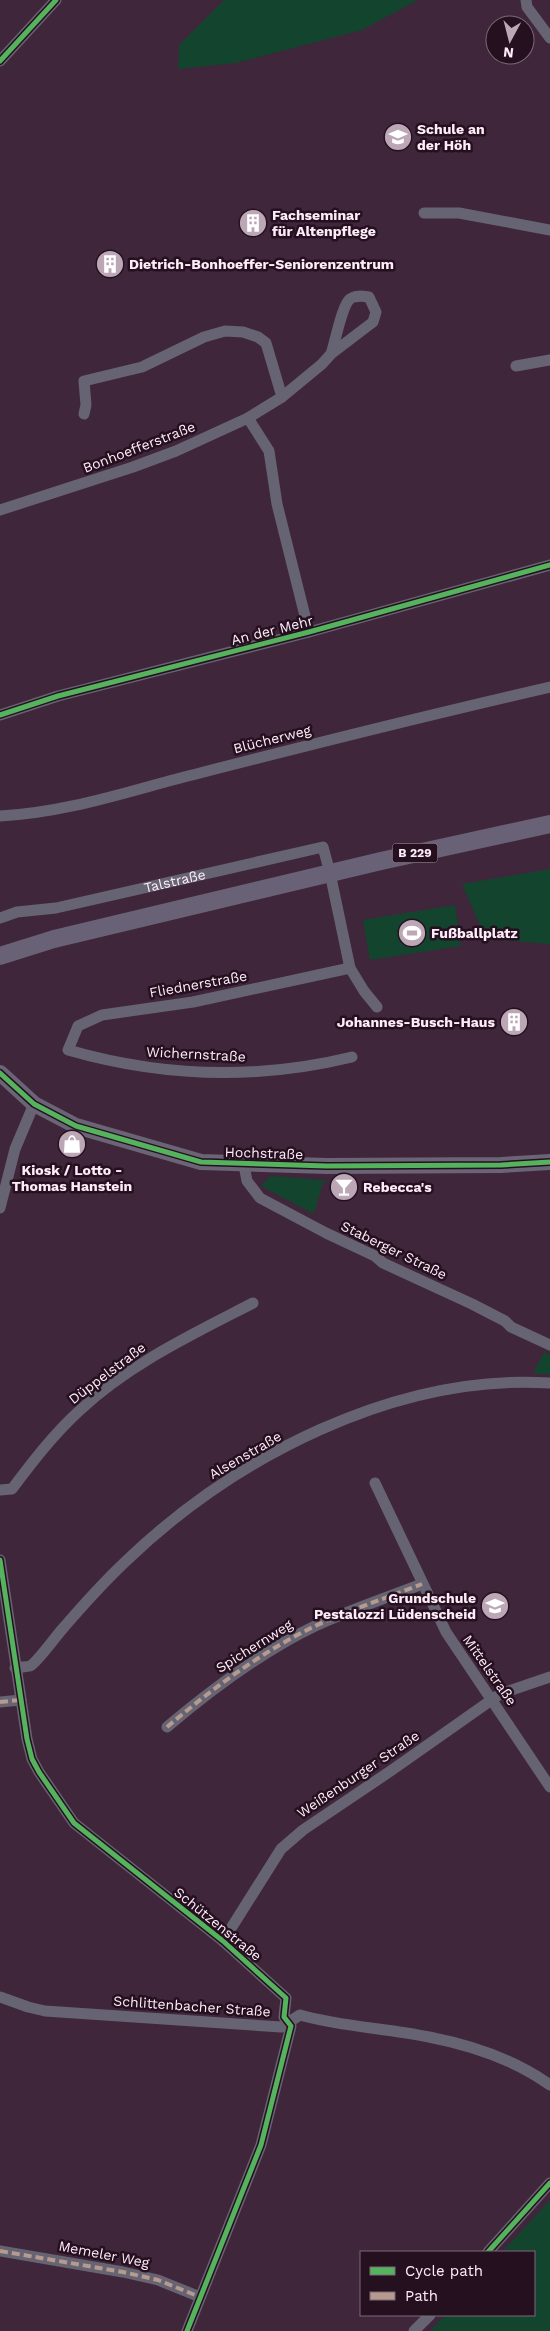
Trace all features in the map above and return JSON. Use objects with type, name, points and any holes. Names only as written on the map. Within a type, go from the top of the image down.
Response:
[{"type":"main road","name":"Talstraße","points":[[0,956],[54,939],[330,873],[550,824]]},
{"type":"main road","name":"Hochstraße","points":[[0,1073],[34,1104],[76,1126],[201,1162],[244,1165],[501,1165],[550,1162]]},
{"type":"street","points":[[0,62],[56,0]]},
{"type":"street","points":[[526,0],[527,7],[550,38]]},
{"type":"street","points":[[424,213],[459,212],[550,230]]},
{"type":"street","name":"Bonhoefferstraße","points":[[0,510],[133,467],[176,451],[248,418],[282,397],[322,364],[331,354],[373,322],[376,312],[368,297],[359,296],[349,299],[342,310],[331,354]]},
{"type":"street","points":[[84,414],[86,405],[84,381],[142,367],[204,337],[225,331],[243,332],[258,337],[266,343],[282,397]]},
{"type":"street","points":[[516,366],[550,360]]},
{"type":"street","points":[[248,418],[269,451],[277,504],[309,632]]},
{"type":"street","name":"An der Mehr","points":[[0,715],[58,696],[309,632],[550,565]]},
{"type":"street","name":"Blücherweg","points":[[0,816],[17,816],[130,793],[221,767],[550,687]]},
{"type":"street","name":"Talstraße","points":[[0,918],[17,912],[56,908],[322,847],[330,873]]},
{"type":"street","points":[[330,873],[350,968],[364,991],[377,1007]]},
{"type":"street","name":"Fliednerstraße","points":[[68,1050],[78,1026],[102,1015],[193,1002],[350,968]]},
{"type":"street","name":"Wichernstraße","points":[[68,1050],[106,1061],[143,1068],[222,1074],[320,1065],[352,1057]]},
{"type":"street","points":[[0,1208],[15,1149],[34,1104]]},
{"type":"street","name":"Staberger Straße","points":[[244,1165],[247,1181],[260,1198],[326,1233],[375,1256],[383,1263],[472,1304],[505,1321],[511,1327],[550,1345]]},
{"type":"street","name":"Düppelstraße","points":[[0,1490],[12,1489],[49,1441],[80,1410],[108,1387],[158,1353],[253,1303]]},
{"type":"street","name":"Alsenstraße","points":[[15,1668],[32,1665],[93,1594],[148,1542],[207,1495],[270,1456],[348,1418],[394,1401],[464,1385],[520,1382],[550,1383]]},
{"type":"street","name":"Mittelstraße","points":[[375,1483],[446,1632],[550,1787]]},
{"type":"street","name":"Schützenstraße","points":[[0,1560],[15,1668],[32,1759],[74,1823],[223,1941],[286,1998],[284,2017],[291,2026],[261,2145],[187,2331]]},
{"type":"street","name":"Spichernweg","points":[[167,1726],[223,1682],[282,1644],[315,1626],[422,1584]]},
{"type":"street","name":"Weißenburger Straße","points":[[223,1941],[282,1849],[303,1830],[392,1770],[492,1698],[550,1677]]},
{"type":"street","points":[[0,1702],[21,1700]]},
{"type":"street","name":"Schlittenbacher Straße","points":[[0,1996],[28,2007],[68,2013],[281,2027],[300,2015],[322,2021],[429,2037],[501,2058],[537,2075],[550,2084]]},
{"type":"street","points":[[489,2251],[550,2183]]},
{"type":"street","name":"Memeler Weg","points":[[0,2251],[123,2272],[158,2280],[200,2297]]},
{"type":"street","points":[[414,2331],[429,2316]]},
{"type":"green space","points":[[224,0],[418,0],[362,30],[236,63],[178,69],[179,45]]},
{"type":"green space","points":[[550,869],[550,944],[486,939],[462,884]]},
{"type":"green space","name":"Fußballplatz","points":[[455,905],[461,946],[370,960],[363,920]]},
{"type":"green space","points":[[270,1176],[332,1181],[323,1182],[314,1214],[261,1186]]},
{"type":"green space","points":[[544,1352],[550,1355],[550,1374],[536,1374],[534,1372]]},
{"type":"green space","points":[[550,2200],[550,2331],[430,2331],[444,2316],[535,2316],[535,2251],[503,2251]]},
{"type":"marked path","points":[[167,1727],[238,1672],[275,1647],[315,1626],[422,1584]]},
{"type":"marked path","points":[[0,1702],[21,1700]]},
{"type":"marked path","points":[[0,2251],[123,2272],[158,2280],[200,2297]]},
{"type":"cycle path","points":[[0,61],[56,0]]},
{"type":"cycle path","points":[[0,715],[58,696],[309,632],[550,565]]},
{"type":"cycle path","points":[[0,1073],[34,1104],[76,1126],[201,1162],[327,1166],[501,1165],[550,1162]]},
{"type":"cycle path","points":[[0,1560],[27,1739],[32,1759],[39,1772],[74,1823],[223,1941],[286,1998],[284,2017],[291,2026],[261,2145],[187,2331]]},
{"type":"cycle path","points":[[489,2251],[550,2183]]},
{"type":"place","name":"Schule an der Höh","points":[[398,137]]},
{"type":"place","name":"Fachseminar für Altenpflege","points":[[253,223]]},
{"type":"place","name":"Dietrich-Bonhoeffer-Seniorenzentrum","points":[[110,264]]},
{"type":"place","name":"Fußballplatz","points":[[412,933]]},
{"type":"place","name":"Johannes-Busch-Haus","points":[[514,1022]]},
{"type":"place","name":"Kiosk / Lotto - Thomas Hanstein","points":[[72,1144]]},
{"type":"place","name":"Rebecca's","points":[[344,1187]]},
{"type":"place","name":"Grundschule Pestalozzi Lüdenscheid","points":[[495,1606]]}]
